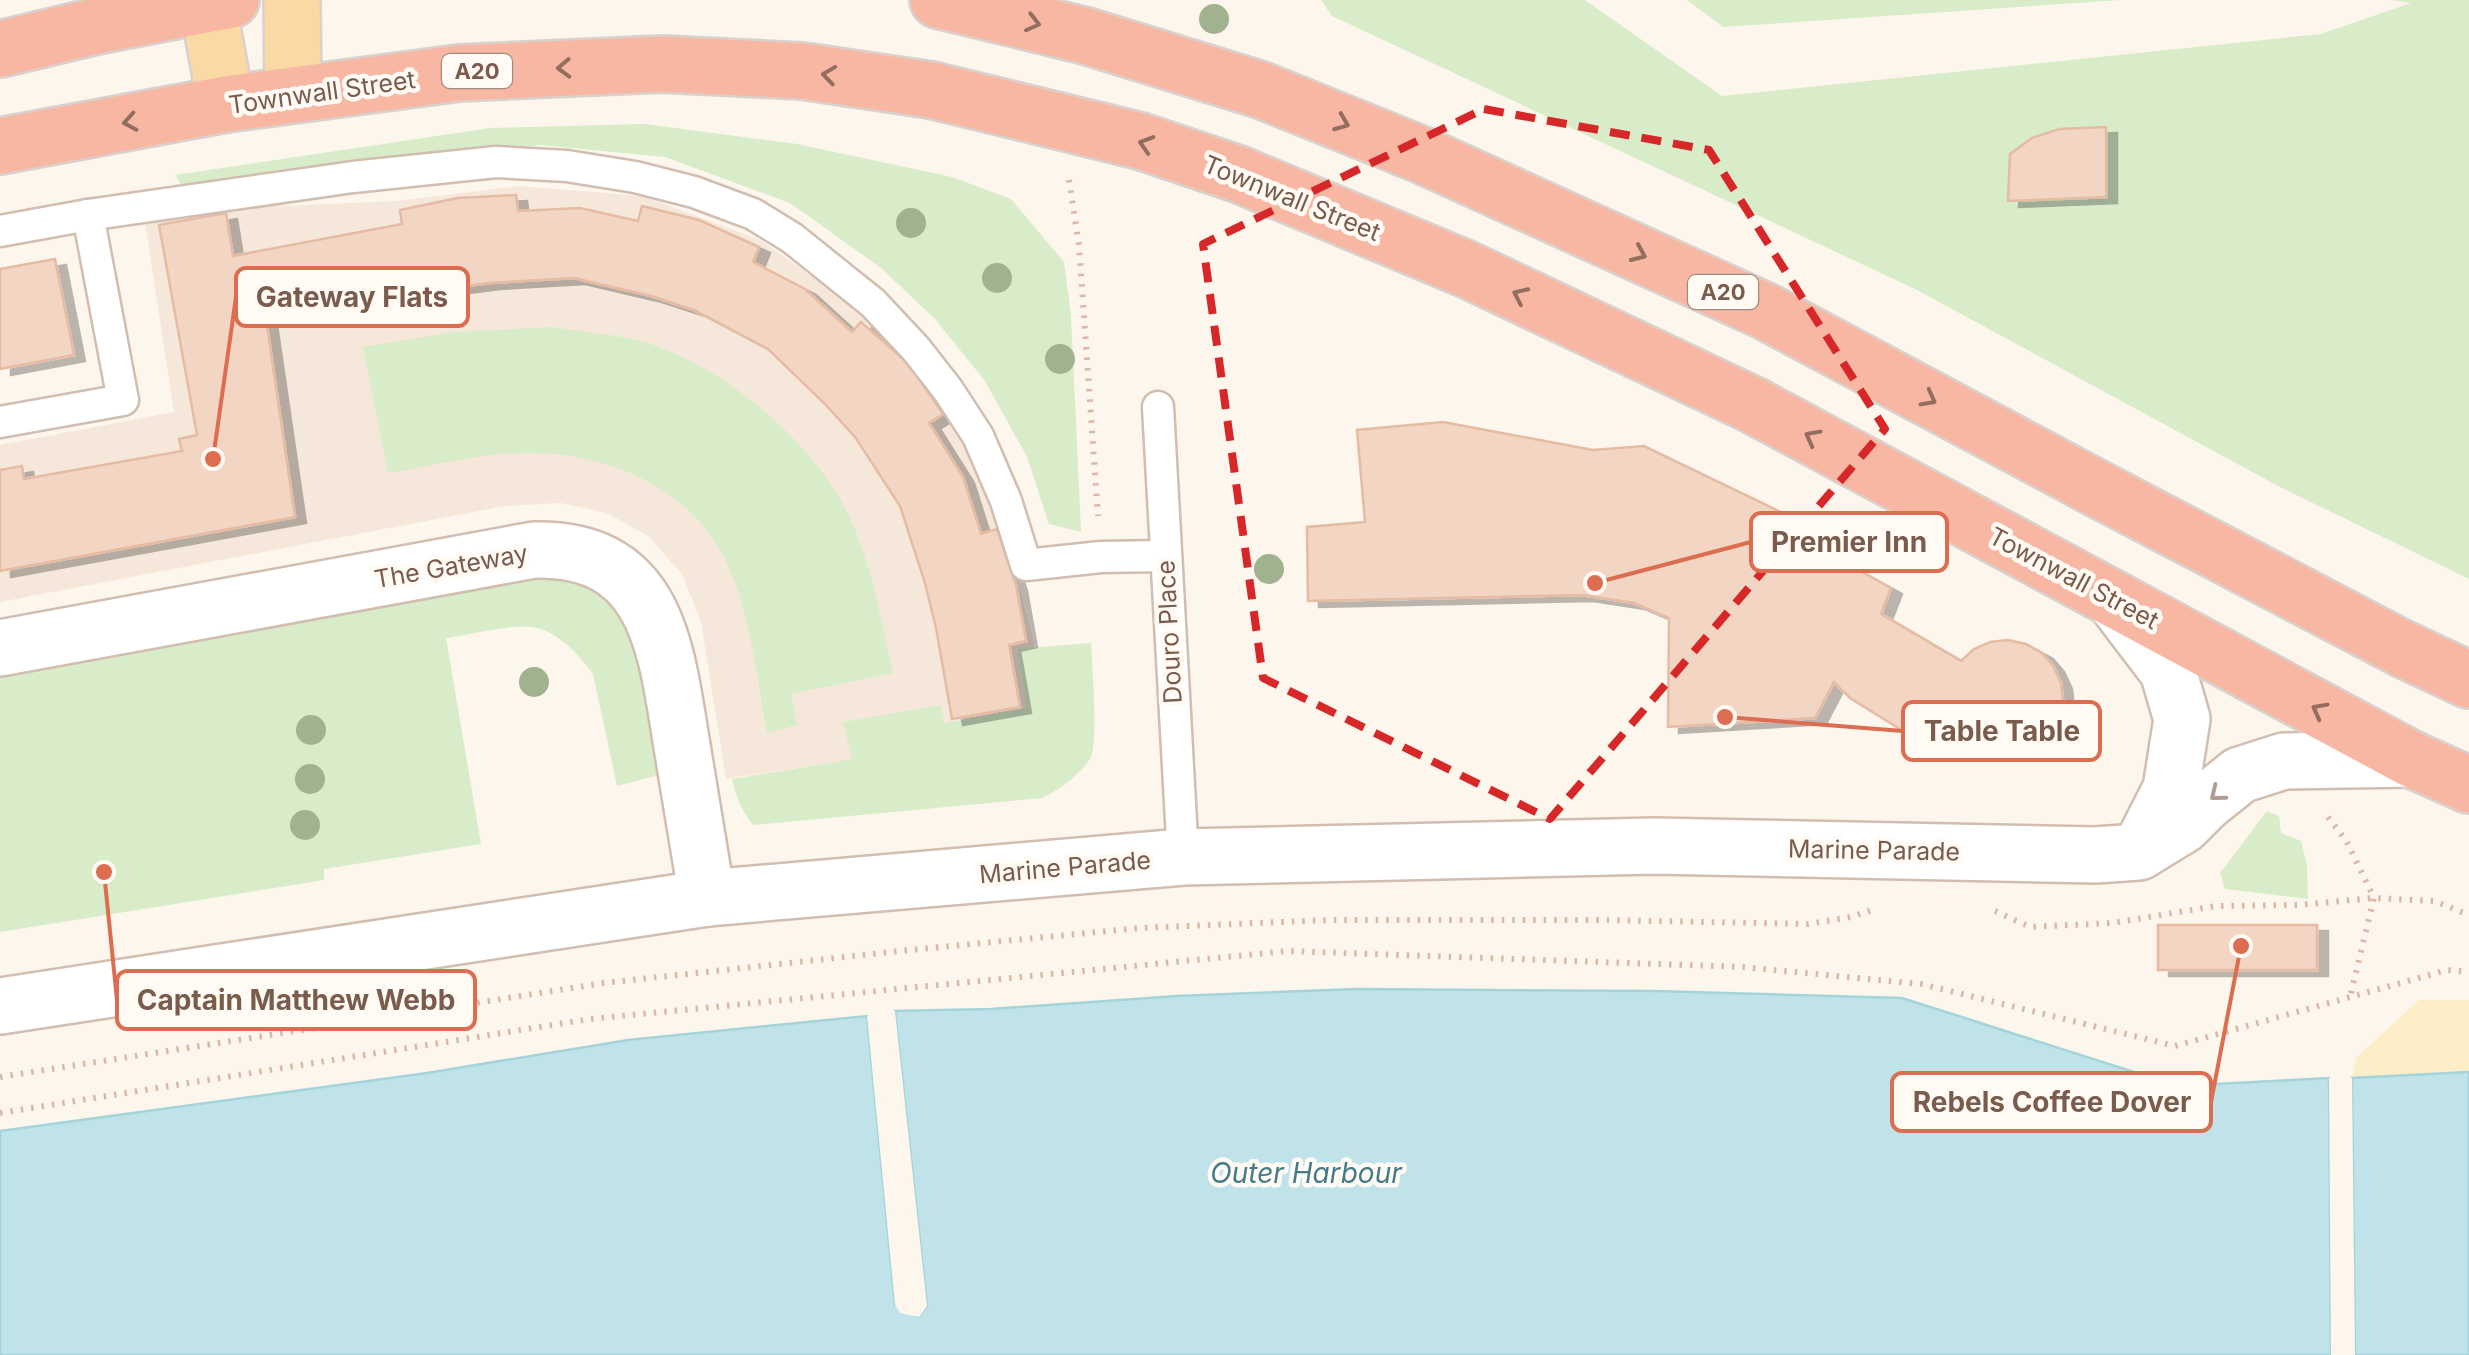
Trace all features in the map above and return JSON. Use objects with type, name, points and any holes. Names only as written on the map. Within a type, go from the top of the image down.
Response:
[{"type":"highway","name":"A20","points":[[947,1],[1086,36],[1261,90],[1422,155],[1765,311],[2401,648],[2469,680]]},
{"type":"highway","points":[[0,48],[215,2]]},
{"type":"highway","name":"Townwall Street","points":[[0,146],[226,104],[460,73],[662,64],[802,70],[931,90],[1140,141],[1238,174],[1466,270],[1753,405],[2411,759],[2469,785]]},
{"type":"main road","points":[[292,0],[293,95]]},
{"type":"main road","points":[[215,2],[226,104]]},
{"type":"street","name":"The Gateway","points":[[0,648],[534,550],[578,552],[620,574],[652,614],[667,656],[707,898]]},
{"type":"street","points":[[2114,600],[2168,671],[2182,719],[2172,789],[2138,852]]},
{"type":"street","name":"Marine Parade","points":[[0,1006],[707,898],[1183,857],[1654,846],[2095,855],[2138,852],[2183,825],[2240,775],[2284,761],[2411,759]]},
{"type":"lane","points":[[0,231],[353,177],[496,162],[568,166],[694,192],[753,214],[792,238],[873,304],[916,349],[978,436],[1006,501],[1026,565],[1101,557],[1165,556]]},
{"type":"lane","points":[[0,422],[123,400],[88,215]]},
{"type":"lane","name":"Douro Place","points":[[1158,407],[1183,857]]},
{"type":"path","points":[[1060,121],[1080,245],[1101,557]]},
{"type":"path","points":[[2284,761],[2347,842],[2374,898],[2350,997]]},
{"type":"path","points":[[1991,909],[2030,927],[2112,922],[2216,906],[2374,898],[2434,901],[2469,915]]},
{"type":"path","points":[[0,1077],[604,984],[1102,932],[1329,920],[1808,924],[1851,917],[1880,907]]},
{"type":"path","points":[[0,1113],[590,1018],[1287,951],[1743,967],[1921,984],[2176,1046],[2447,970],[2469,972]]},
{"type":"highlighted area","points":[[1484,109],[1709,150],[1885,429],[1550,819],[1263,678],[1203,244]]},
{"type":"shaded area","points":[[519,186],[642,196],[761,240],[866,316],[949,411],[1003,526],[1033,640],[1041,706],[943,723],[941,705],[844,722],[853,759],[726,779],[701,622],[682,574],[648,536],[607,513],[561,503],[505,506],[0,602],[0,445],[174,412],[145,222],[231,208],[397,201]]},
{"type":"green space","points":[[1321,0],[1585,0],[1722,96],[2321,34],[2411,3],[2390,0],[2469,0],[2469,579],[2278,486],[1915,289],[1332,16]]},
{"type":"green space","points":[[1687,0],[2121,0],[1723,27]]},
{"type":"green space","points":[[645,124],[797,144],[952,177],[1011,199],[1064,262],[1071,315],[1081,532],[1049,524],[1027,457],[985,381],[935,319],[881,268],[790,203],[665,157],[540,145],[182,186],[175,175],[490,128]]},
{"type":"green space","points":[[553,327],[633,339],[674,353],[734,388],[790,435],[835,490],[850,518],[870,575],[893,673],[791,694],[797,725],[767,733],[749,634],[733,577],[717,544],[669,494],[606,464],[536,453],[501,454],[388,473],[363,347],[455,332]]},
{"type":"green space","points":[[560,564],[628,608],[667,773],[617,786],[593,674],[559,638],[524,626],[446,638],[481,844],[324,869],[324,880],[0,932],[0,661]]},
{"type":"green space","points":[[1091,643],[1093,751],[1074,777],[1042,798],[753,825],[745,814],[732,779],[852,759],[843,722],[941,705],[944,723],[1027,708],[1018,649]]},
{"type":"green space","points":[[2267,811],[2279,816],[2281,833],[2301,841],[2307,865],[2308,899],[2225,889],[2220,873]]},
{"type":"sand","points":[[2419,1000],[2469,1000],[2469,1355],[2355,1355],[2352,1078],[2357,1057]]},
{"type":"water","name":"Outer Harbour","points":[[1356,989],[1902,998],[2178,1086],[2329,1078],[2331,1355],[0,1355],[0,1131],[427,1073],[628,1040],[867,1016],[895,1305],[918,1317],[927,1306],[895,1011]]},
{"type":"water","points":[[2469,1072],[2469,1355],[2355,1355],[2352,1078]]},
{"type":"pier","points":[[895,1011],[927,1306],[919,1317],[900,1313],[895,1305],[867,1016],[872,1015],[900,1303],[904,1309],[916,1311],[921,1305],[890,1012]]},
{"type":"pier","points":[[2329,1078],[2334,1078],[2336,1355],[2331,1355]]},
{"type":"pier","points":[[2347,1078],[2352,1078],[2355,1355],[2350,1355]]},
{"type":"building","points":[[2106,127],[2106,197],[2008,201],[2010,154],[2032,138],[2059,129]]},
{"type":"building","points":[[516,195],[518,211],[580,208],[638,221],[642,206],[699,220],[759,247],[753,262],[805,289],[852,332],[861,322],[908,363],[943,414],[929,423],[963,477],[981,534],[997,529],[1016,585],[1026,641],[1009,645],[1020,707],[952,719],[936,628],[900,506],[855,437],[768,349],[694,310],[574,278],[443,289],[266,319],[295,517],[0,571],[0,470],[22,466],[24,479],[182,451],[179,439],[197,435],[159,225],[226,213],[233,256],[402,224],[400,210],[458,198]]},
{"type":"building","points":[[55,259],[74,355],[0,369],[0,269]]},
{"type":"building","points":[[1443,422],[1593,450],[1644,446],[1841,541],[1835,557],[1891,588],[1881,614],[1961,661],[1974,649],[2008,640],[2042,653],[2061,683],[2059,718],[2049,735],[2033,748],[1994,754],[1976,747],[1951,716],[1932,749],[1850,698],[1834,682],[1815,718],[1668,727],[1669,618],[1634,603],[1582,595],[1308,601],[1307,527],[1365,522],[1357,430]]},
{"type":"building","points":[[2158,925],[2317,925],[2317,970],[2158,970]]},
{"type":"place","name":"Gateway Flats","points":[[213,459]]},
{"type":"place","name":"Premier Inn","points":[[1595,583]]},
{"type":"place","name":"Table Table","points":[[1725,717]]},
{"type":"place","name":"Captain Matthew Webb","points":[[104,872]]},
{"type":"place","name":"Rebels Coffee Dover","points":[[2241,946]]}]
